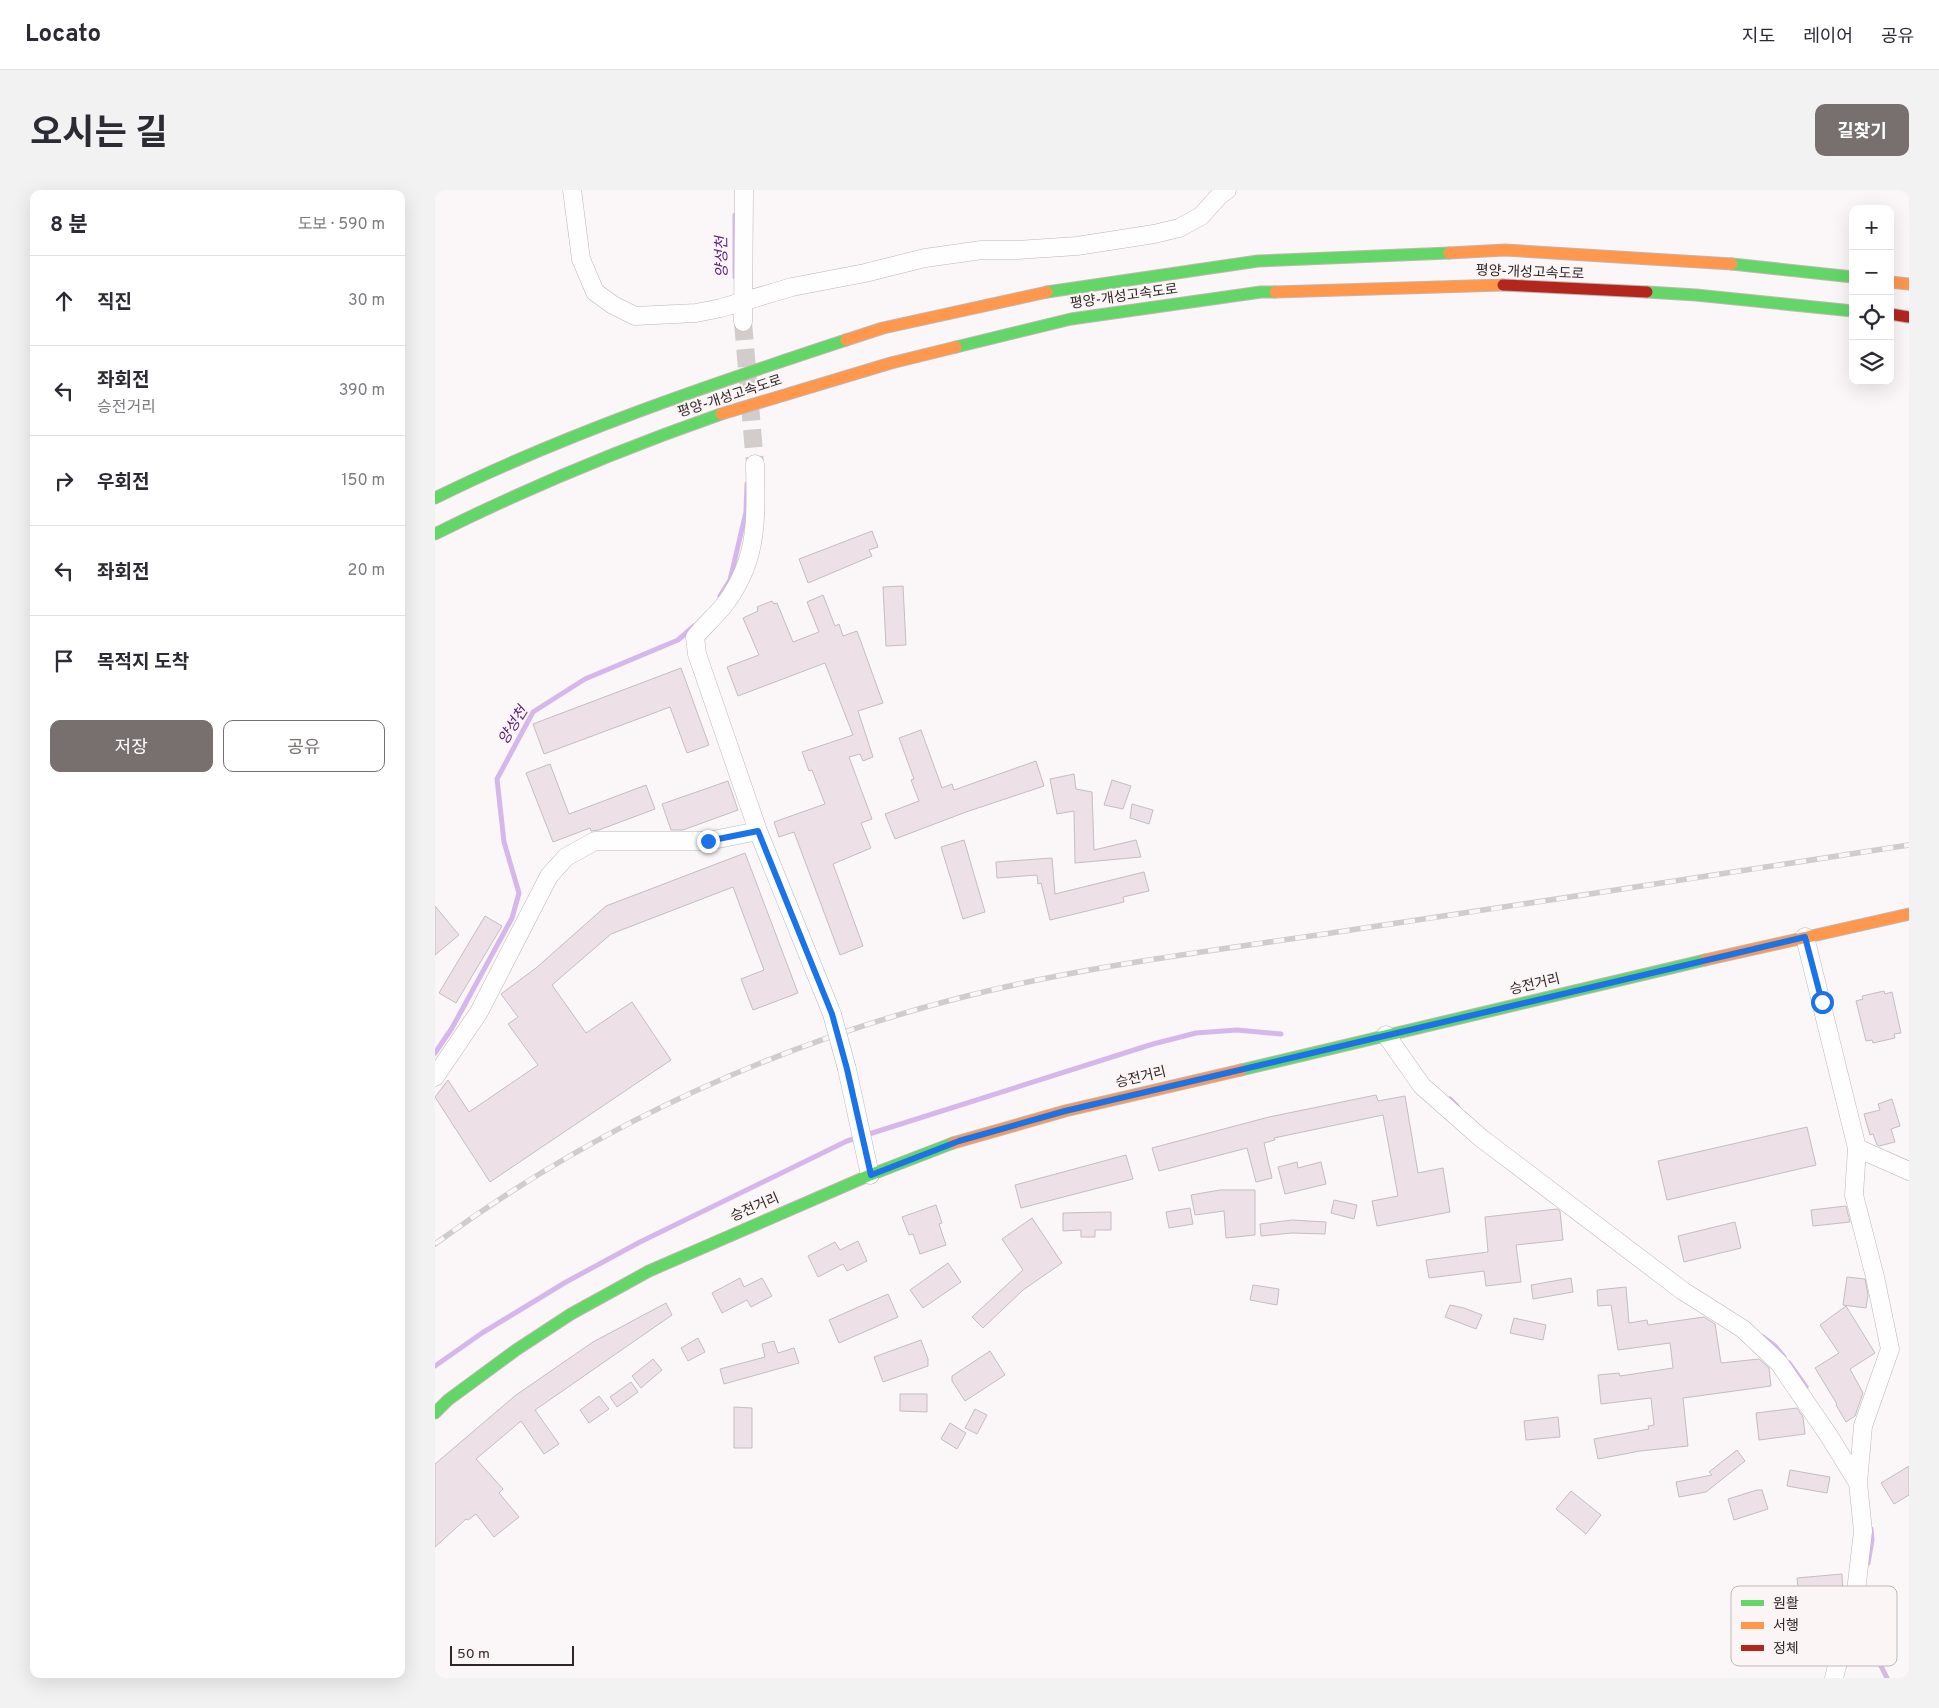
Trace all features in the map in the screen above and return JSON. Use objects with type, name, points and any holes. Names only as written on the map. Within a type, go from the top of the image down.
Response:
[{"type":"main road","name":"평양-개성고속도로","points":[[435,498],[474,478],[579,434],[713,384],[883,328],[1063,288],[1258,261],[1505,250],[1699,261],[1849,278]]},
{"type":"main road","points":[[1894,282],[1909,284]]},
{"type":"main road","name":"평양-개성고속도로","points":[[435,534],[489,507],[590,464],[720,414],[891,363],[1071,319],[1261,292],[1503,285],[1696,295],[1849,311]]},
{"type":"main road","points":[[1894,315],[1909,317]]},
{"type":"main road","name":"승전거리","points":[[435,1413],[448,1400],[516,1350],[571,1314],[649,1271],[871,1175],[959,1141],[1065,1111],[1909,914]]},
{"type":"street","points":[[572,190],[581,259],[595,292],[613,305],[635,316],[704,311],[792,287],[865,273],[925,258],[982,250],[1077,246],[1154,234],[1179,228],[1201,216],[1227,190]]},
{"type":"street","points":[[743,322],[744,190]]},
{"type":"street","points":[[755,464],[755,530],[749,560],[721,608],[695,638],[697,654],[758,831],[832,1014],[847,1069],[871,1175]]},
{"type":"street","points":[[435,1077],[479,1012],[549,876],[566,857],[595,841],[708,841],[758,831]]},
{"type":"street","points":[[1805,937],[1857,1148],[1854,1195],[1875,1276],[1890,1349],[1863,1426],[1859,1483],[1863,1531],[1857,1586]]},
{"type":"street","points":[[1386,1035],[1422,1086],[1481,1138],[1683,1290],[1743,1329],[1779,1362],[1859,1483]]},
{"type":"street","points":[[1857,1148],[1909,1171]]},
{"type":"building","points":[[872,531],[878,547],[869,550],[872,556],[808,583],[799,559]]},
{"type":"building","points":[[903,586],[906,645],[886,646],[883,587]]},
{"type":"building","points":[[823,595],[835,626],[839,624],[843,636],[857,631],[883,703],[858,711],[873,757],[863,761],[860,754],[849,757],[872,819],[861,823],[871,848],[833,864],[863,946],[840,955],[794,832],[779,837],[774,822],[825,804],[812,770],[809,771],[802,752],[853,735],[825,663],[738,696],[727,667],[759,655],[743,618],[758,611],[757,607],[772,601],[774,604],[777,603],[793,642],[819,632],[807,602]]},
{"type":"building","points":[[681,668],[709,745],[687,753],[670,707],[544,754],[533,724]]},
{"type":"building","points":[[921,730],[942,788],[952,784],[954,790],[1036,761],[1044,786],[966,812],[895,839],[885,814],[919,801],[911,780],[914,779],[899,738]]},
{"type":"building","points":[[550,764],[569,814],[646,785],[655,809],[599,830],[591,831],[590,828],[553,842],[526,773]]},
{"type":"building","points":[[1074,774],[1076,789],[1092,792],[1094,850],[1136,840],[1141,857],[1075,863],[1074,811],[1057,814],[1050,779]]},
{"type":"building","points":[[1112,780],[1131,786],[1123,809],[1104,805]]},
{"type":"building","points":[[728,781],[738,810],[683,830],[671,830],[662,804]]},
{"type":"building","points":[[1132,804],[1153,810],[1149,824],[1130,818]]},
{"type":"building","points":[[964,840],[985,912],[963,919],[941,847]]},
{"type":"building","points":[[745,853],[798,993],[753,1010],[741,979],[764,970],[733,887],[611,934],[552,985],[586,1033],[632,1002],[671,1060],[490,1182],[435,1097],[448,1080],[469,1112],[538,1065],[508,1024],[518,1017],[501,994],[536,968],[606,906]]},
{"type":"building","points":[[1052,858],[1055,894],[1144,872],[1149,891],[1123,897],[1124,902],[1050,920],[1041,883],[1038,884],[1037,875],[997,878],[996,862]]},
{"type":"building","points":[[435,906],[459,935],[435,955]]},
{"type":"building","points":[[485,916],[502,926],[456,1003],[439,993]]},
{"type":"building","points":[[1884,991],[1885,994],[1892,992],[1901,1033],[1894,1034],[1895,1038],[1873,1043],[1872,1040],[1866,1041],[1856,1001],[1863,999],[1862,996]]},
{"type":"building","points":[[1376,1095],[1378,1101],[1405,1096],[1418,1173],[1443,1168],[1450,1212],[1377,1226],[1372,1201],[1398,1196],[1383,1115],[1274,1138],[1275,1140],[1264,1143],[1272,1178],[1256,1182],[1247,1148],[1159,1171],[1152,1148],[1269,1117]]},
{"type":"building","points":[[1892,1099],[1900,1126],[1891,1129],[1895,1142],[1879,1146],[1873,1134],[1870,1135],[1864,1114],[1880,1110],[1878,1104]]},
{"type":"building","points":[[1807,1127],[1816,1165],[1667,1200],[1658,1161]]},
{"type":"building","points":[[1126,1155],[1133,1179],[1021,1208],[1015,1185]]},
{"type":"building","points":[[1297,1162],[1298,1168],[1321,1162],[1326,1184],[1285,1194],[1278,1167]]},
{"type":"building","points":[[1220,1190],[1255,1190],[1255,1235],[1226,1238],[1224,1211],[1195,1215],[1191,1195]]},
{"type":"building","points":[[1334,1200],[1357,1205],[1354,1219],[1331,1213]]},
{"type":"building","points":[[936,1205],[942,1223],[939,1224],[946,1245],[920,1254],[913,1234],[909,1235],[902,1217]]},
{"type":"building","points":[[1846,1206],[1850,1222],[1813,1226],[1811,1210]]},
{"type":"building","points":[[1190,1208],[1193,1224],[1169,1228],[1166,1212]]},
{"type":"building","points":[[1557,1209],[1560,1211],[1563,1240],[1516,1245],[1521,1282],[1486,1286],[1484,1271],[1429,1278],[1426,1260],[1488,1252],[1485,1217]]},
{"type":"building","points":[[1111,1212],[1111,1230],[1095,1230],[1095,1237],[1081,1237],[1081,1230],[1063,1231],[1063,1213]]},
{"type":"building","points":[[1032,1218],[1062,1263],[1023,1290],[983,1328],[972,1317],[1023,1270],[1002,1239]]},
{"type":"building","points":[[1292,1220],[1326,1222],[1325,1234],[1292,1233],[1261,1236],[1260,1224]]},
{"type":"building","points":[[1735,1222],[1741,1248],[1684,1262],[1678,1236]]},
{"type":"building","points":[[858,1241],[867,1261],[847,1271],[843,1264],[818,1277],[808,1256],[835,1242],[840,1250]]},
{"type":"building","points":[[948,1263],[961,1282],[923,1308],[910,1290]]},
{"type":"building","points":[[1847,1277],[1865,1279],[1868,1295],[1866,1308],[1843,1305]]},
{"type":"building","points":[[740,1278],[744,1287],[762,1278],[772,1296],[751,1307],[747,1300],[722,1313],[712,1293]]},
{"type":"building","points":[[1571,1278],[1573,1292],[1533,1299],[1531,1285]]},
{"type":"building","points":[[1253,1285],[1279,1289],[1277,1305],[1250,1300]]},
{"type":"building","points":[[1626,1287],[1629,1323],[1647,1320],[1648,1325],[1704,1317],[1715,1324],[1721,1363],[1759,1359],[1769,1368],[1771,1386],[1683,1398],[1688,1446],[1640,1451],[1598,1459],[1594,1439],[1649,1429],[1648,1426],[1654,1425],[1651,1398],[1601,1404],[1598,1375],[1619,1373],[1620,1376],[1673,1368],[1670,1343],[1618,1350],[1611,1305],[1598,1306],[1597,1290]]},
{"type":"building","points":[[888,1294],[898,1317],[839,1343],[829,1320]]},
{"type":"building","points":[[666,1303],[672,1315],[535,1410],[559,1444],[544,1454],[521,1421],[476,1459],[503,1489],[499,1493],[519,1517],[494,1537],[476,1514],[468,1520],[466,1519],[435,1547],[435,1464],[516,1395],[593,1342]]},
{"type":"building","points":[[1450,1305],[1482,1315],[1476,1329],[1445,1317]]},
{"type":"building","points":[[1846,1306],[1875,1353],[1850,1369],[1863,1393],[1855,1416],[1846,1422],[1815,1368],[1839,1353],[1820,1325]]},
{"type":"building","points":[[1514,1318],[1546,1325],[1543,1340],[1510,1333]]},
{"type":"building","points":[[698,1338],[705,1352],[688,1361],[681,1348]]},
{"type":"building","points":[[921,1340],[928,1359],[928,1366],[883,1382],[874,1357]]},
{"type":"building","points":[[774,1341],[778,1353],[794,1348],[799,1363],[724,1384],[720,1369],[765,1357],[762,1344]]},
{"type":"building","points":[[990,1351],[1005,1375],[965,1401],[952,1381],[952,1376]]},
{"type":"building","points":[[653,1359],[662,1370],[641,1388],[632,1376]]},
{"type":"building","points":[[631,1382],[638,1392],[617,1407],[610,1397]]},
{"type":"building","points":[[900,1394],[927,1394],[927,1412],[900,1411]]},
{"type":"building","points":[[599,1396],[609,1409],[589,1423],[580,1410]]},
{"type":"building","points":[[734,1407],[752,1408],[752,1448],[734,1448]]},
{"type":"building","points":[[1797,1408],[1803,1417],[1805,1434],[1759,1440],[1756,1413]]},
{"type":"building","points":[[975,1409],[987,1415],[977,1434],[965,1428]]},
{"type":"building","points":[[1558,1417],[1560,1437],[1526,1440],[1524,1421]]},
{"type":"building","points":[[950,1423],[966,1433],[957,1449],[941,1439]]},
{"type":"building","points":[[1737,1450],[1745,1461],[1706,1492],[1679,1497],[1676,1482],[1712,1475],[1709,1472]]},
{"type":"building","points":[[1909,1466],[1909,1495],[1894,1504],[1881,1483]]},
{"type":"building","points":[[1790,1470],[1830,1477],[1827,1493],[1787,1486]]},
{"type":"building","points":[[1762,1490],[1768,1509],[1734,1520],[1728,1499]]},
{"type":"building","points":[[1571,1491],[1601,1515],[1586,1534],[1556,1509]]},
{"type":"building","points":[[1842,1574],[1843,1586],[1798,1586],[1797,1578]]},
{"type":"waterway","name":"양성천","points":[[735,215],[735,277]]},
{"type":"waterway","name":"양성천","points":[[720,596],[730,580],[746,512],[747,484]]},
{"type":"waterway","name":"양성천","points":[[435,1053],[452,1028],[512,918],[519,893],[504,842],[497,779],[533,712],[585,679],[678,640],[694,626]]},
{"type":"waterway","points":[[435,1366],[482,1333],[566,1282],[640,1242],[847,1141],[1153,1044],[1196,1033],[1237,1030],[1281,1034]]},
{"type":"waterway","points":[[1450,1099],[1457,1106]]},
{"type":"waterway","points":[[1763,1337],[1775,1346],[1784,1357]]},
{"type":"waterway","points":[[1789,1363],[1806,1387]]},
{"type":"waterway","points":[[1868,1563],[1872,1540],[1871,1529]]},
{"type":"waterway","points":[[1881,1666],[1887,1678]]},
{"type":"tunnel","points":[[743,322],[755,464]]},
{"type":"railway","points":[[435,1244],[495,1202],[557,1164],[620,1128],[685,1096],[751,1067],[819,1041],[888,1018],[959,998],[1110,966],[1909,845]]},
{"type":"traffic: fast","points":[[1047,292],[1258,261],[1449,253]]},
{"type":"traffic: fast","points":[[1732,264],[1849,277]]},
{"type":"traffic: fast","points":[[956,347],[1071,319],[1261,292],[1275,292]]},
{"type":"traffic: fast","points":[[1647,292],[1696,295],[1849,311]]},
{"type":"traffic: fast","points":[[435,498],[535,452],[637,412],[846,340]]},
{"type":"traffic: fast","points":[[435,534],[576,470],[721,414]]},
{"type":"traffic: fast","points":[[1241,1070],[1705,960]]},
{"type":"traffic: fast","points":[[435,1413],[448,1400],[516,1350],[571,1314],[649,1271],[870,1175],[953,1143]]},
{"type":"traffic: slow","points":[[1449,253],[1505,250],[1732,264]]},
{"type":"traffic: slow","points":[[1894,282],[1909,284]]},
{"type":"traffic: slow","points":[[1275,292],[1503,285]]},
{"type":"traffic: slow","points":[[846,340],[883,328],[1047,292]]},
{"type":"traffic: slow","points":[[721,414],[891,363],[956,347]]},
{"type":"traffic: slow","points":[[1705,960],[1909,914]]},
{"type":"traffic: slow","points":[[953,1143],[1065,1111],[1241,1070]]},
{"type":"traffic: jam","points":[[1503,285],[1647,292]]},
{"type":"traffic: jam","points":[[1894,315],[1909,317]]},
{"type":"route","points":[[708,841],[758,831],[832,1014],[847,1069],[871,1175],[959,1141],[1065,1111],[1805,937],[1822,1002]]}]
